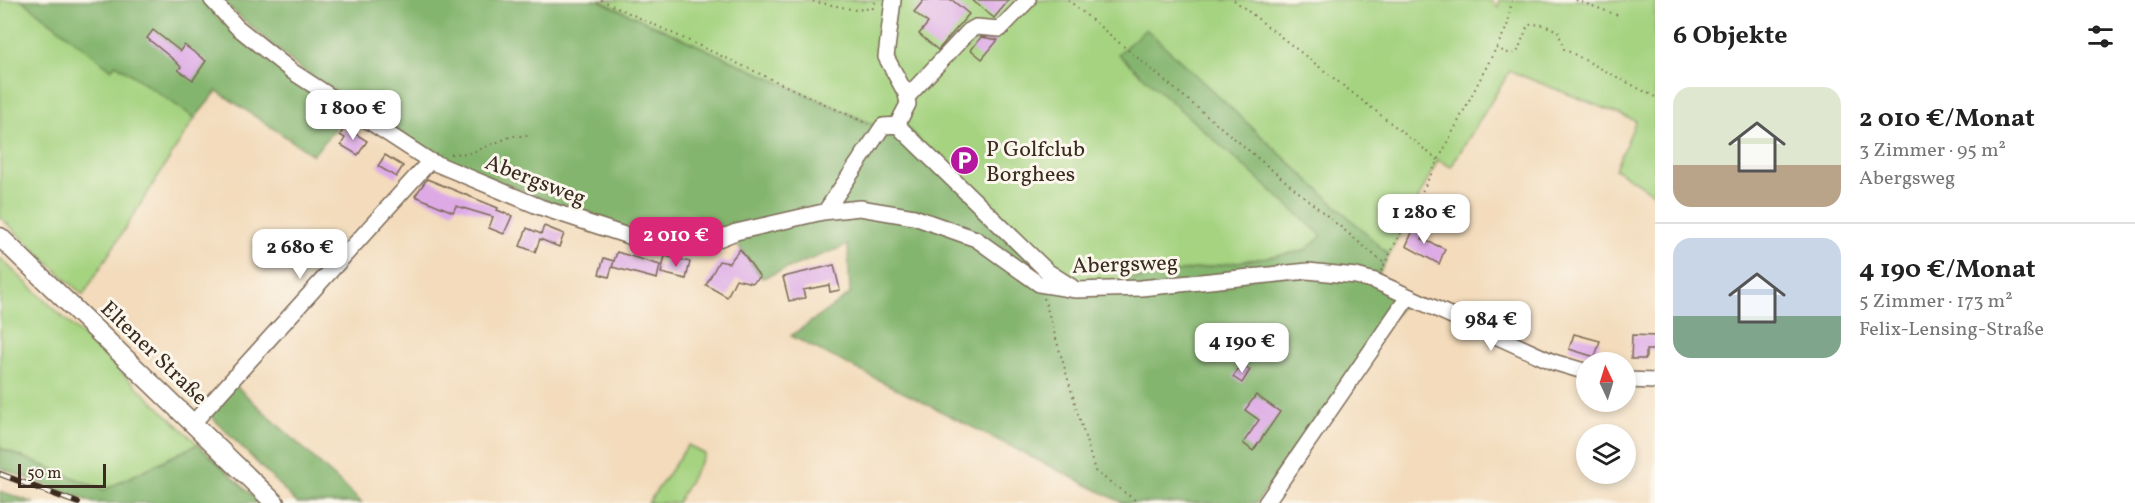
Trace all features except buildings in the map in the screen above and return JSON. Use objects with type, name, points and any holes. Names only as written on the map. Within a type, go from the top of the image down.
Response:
[{"type":"main road","name":"Eltener Straße","points":[[0,237],[194,422],[275,503]]},
{"type":"street","name":"Abergsweg","points":[[212,0],[237,27],[293,72],[433,162],[550,210],[634,238],[665,243],[711,242],[736,232],[825,212],[860,208],[914,217],[976,239],[1039,284],[1076,290],[1141,288],[1308,271],[1356,276],[1375,281],[1553,362],[1576,369]]},
{"type":"street","points":[[893,0],[886,57],[907,97],[908,104],[899,125]]},
{"type":"street","points":[[907,97],[969,31],[976,27],[1000,29],[1028,0]]},
{"type":"street","points":[[825,212],[883,126],[899,125],[1047,271],[1076,290]]},
{"type":"street","points":[[194,422],[433,162]]},
{"type":"street","points":[[1266,503],[1408,297]]},
{"type":"street","points":[[1636,380],[1655,381]]},
{"type":"path","points":[[602,0],[861,122],[876,127],[883,126]]},
{"type":"path","points":[[807,0],[856,10],[873,8],[876,0]]},
{"type":"path","points":[[1068,0],[1385,264]]},
{"type":"path","points":[[1234,0],[1438,160]]},
{"type":"path","points":[[1375,281],[1507,27],[1512,0]]},
{"type":"path","points":[[1576,0],[1617,15]]},
{"type":"path","points":[[1496,48],[1510,54],[1517,53],[1528,25],[1541,24],[1558,31],[1564,49],[1655,97]]},
{"type":"path","points":[[433,162],[447,155],[471,153],[512,136],[530,136]]},
{"type":"path","points":[[1039,284],[1095,471],[1139,503]]},
{"type":"green space","points":[[0,0],[22,0],[111,68],[116,64],[195,118],[83,295],[0,217]]},
{"type":"green space","points":[[22,0],[201,0],[252,48],[346,116],[313,155],[217,91],[195,118],[116,64],[111,69]]},
{"type":"green space","points":[[221,0],[598,0],[880,128],[903,124],[1051,267],[1078,282],[1104,284],[1304,251],[1322,236],[1118,54],[1146,29],[1389,255],[1375,281],[1408,297],[1256,503],[1123,503],[791,336],[850,294],[848,245],[762,278],[734,240],[717,251],[710,235],[664,237],[638,233],[553,203],[437,156],[299,68]]},
{"type":"green space","points":[[598,0],[1489,0],[1499,7],[1499,0],[1655,0],[1655,194],[1615,169],[1636,121],[1510,71],[1451,167],[1438,160],[1389,255],[1304,251],[1104,284],[1078,282],[1051,267],[880,128]]},
{"type":"green space","points":[[0,258],[198,444],[104,490],[0,448]]},
{"type":"green space","points":[[233,383],[362,503],[297,503],[206,411]]},
{"type":"green space","points":[[198,444],[260,503],[94,503],[0,468],[0,448],[104,490]]},
{"type":"green space","points":[[688,445],[705,454],[677,503],[648,503]]},
{"type":"green space","points":[[0,491],[34,503],[0,503]]},
{"type":"railway","points":[[0,474],[78,503]]},
{"type":"place","name":"P Golfclub Borghees","points":[[965,161]]}]
